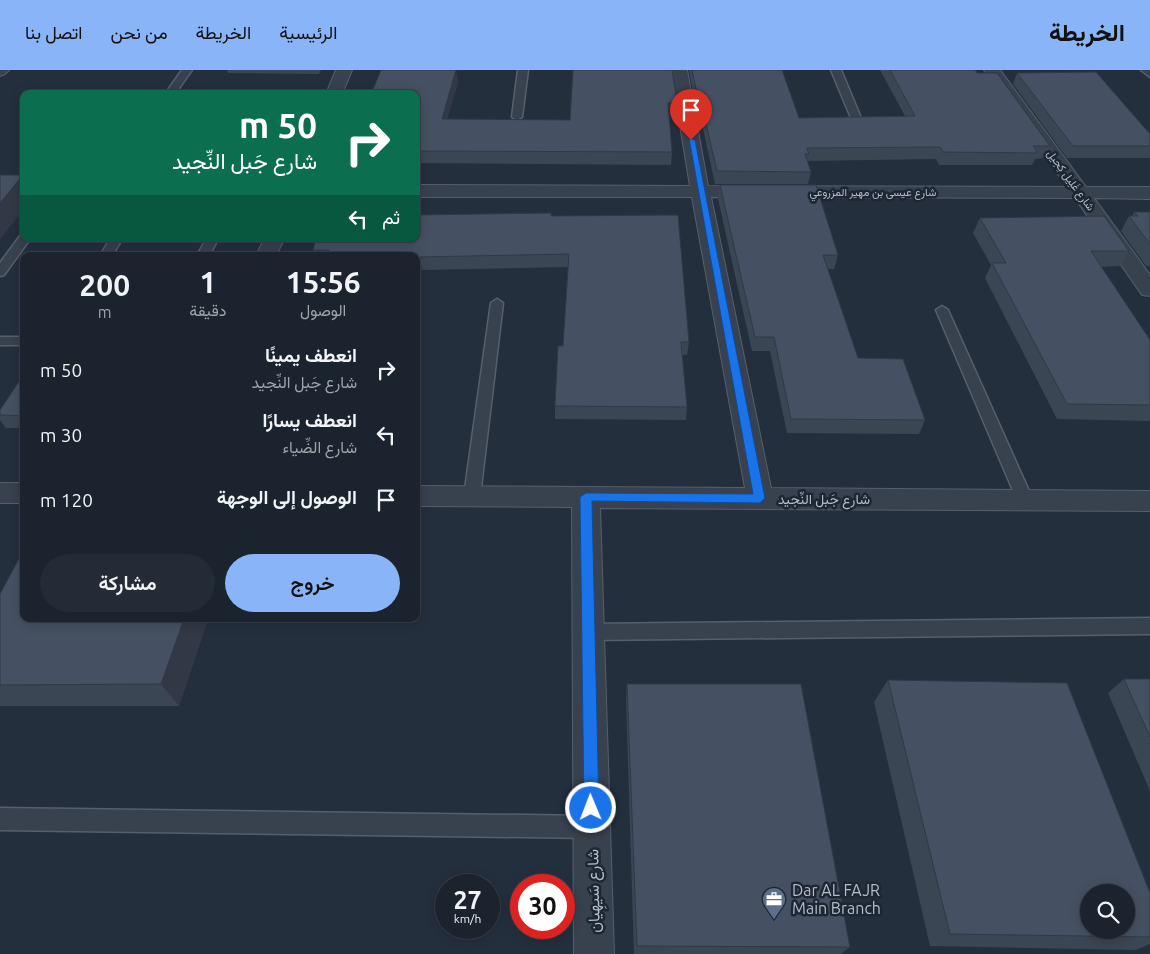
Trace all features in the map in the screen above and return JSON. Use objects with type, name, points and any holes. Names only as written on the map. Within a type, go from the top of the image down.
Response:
[{"type":"street","points":[[336,90],[344,70]]},
{"type":"street","points":[[679,70],[700,192],[760,498]]},
{"type":"street","name":"شارع غَلِيل كِحِيل","points":[[992,70],[1150,290]]},
{"type":"street","name":"شارع عيسى بن مهير المزروعي","points":[[420,191],[1150,193]]},
{"type":"street","points":[[0,493],[20,493]]},
{"type":"street","name":"شارع جَبل النِّجيد","points":[[420,496],[1150,501]]},
{"type":"street","name":"شارع سَيهِيان","points":[[586,497],[594,954]]},
{"type":"lane","points":[[173,90],[186,70]]},
{"type":"lane","points":[[517,116],[523,70]]},
{"type":"lane","points":[[836,70],[856,118]]},
{"type":"lane","points":[[1146,70],[1150,74]]},
{"type":"lane","points":[[0,272],[22,242]]},
{"type":"lane","points":[[472,496],[497,303]]},
{"type":"lane","points":[[942,310],[1025,500]]},
{"type":"lane","points":[[0,340],[20,341]]},
{"type":"lane","points":[[588,632],[1150,626]]},
{"type":"lane","points":[[0,820],[592,827]]},
{"type":"building","points":[[381,70],[456,70],[442,119],[570,120],[573,70],[672,70],[677,101],[668,103],[672,152],[420,151],[420,90],[373,90]]},
{"type":"building","points":[[692,70],[782,70],[799,118],[915,116],[890,70],[975,70],[977,73],[997,73],[1050,146],[1033,146],[1038,153],[943,152],[940,147],[807,148],[809,154],[805,154],[811,172],[717,171]]},
{"type":"building","points":[[1096,72],[1150,134],[1150,146],[1073,146],[1017,73]]},
{"type":"building","points":[[0,175],[20,175],[20,179],[0,203]]},
{"type":"building","points":[[720,185],[816,185],[838,255],[823,255],[858,358],[903,359],[925,420],[791,419],[774,337],[755,337]]},
{"type":"building","points":[[1134,212],[1150,212],[1150,244],[1129,216],[1138,216]]},
{"type":"building","points":[[551,213],[551,216],[678,215],[689,342],[681,342],[687,407],[555,406],[558,346],[563,346],[569,254],[420,257],[420,252],[328,252],[329,250],[313,250],[315,242],[420,242],[420,215]]},
{"type":"building","points":[[1104,216],[1129,251],[1091,251],[1150,340],[1150,405],[1067,404],[992,263],[1006,263],[980,218]]},
{"type":"building","points":[[20,380],[20,416],[0,415],[0,410]]},
{"type":"building","points":[[20,556],[20,622],[183,622],[161,684],[0,685],[0,594]]},
{"type":"building","points":[[1124,679],[1150,679],[1150,737]]},
{"type":"building","points":[[888,680],[1067,683],[1150,893],[1150,937],[1135,937],[1135,884],[1080,884],[1080,936],[950,934]]},
{"type":"building","points":[[627,684],[801,684],[850,947],[637,946]]},
{"type":"place","name":"Dar AL FAJR Main Branch","points":[[774,920]]},
{"type":"route","points":[[591,808],[586,497],[760,498],[691,140]]}]
